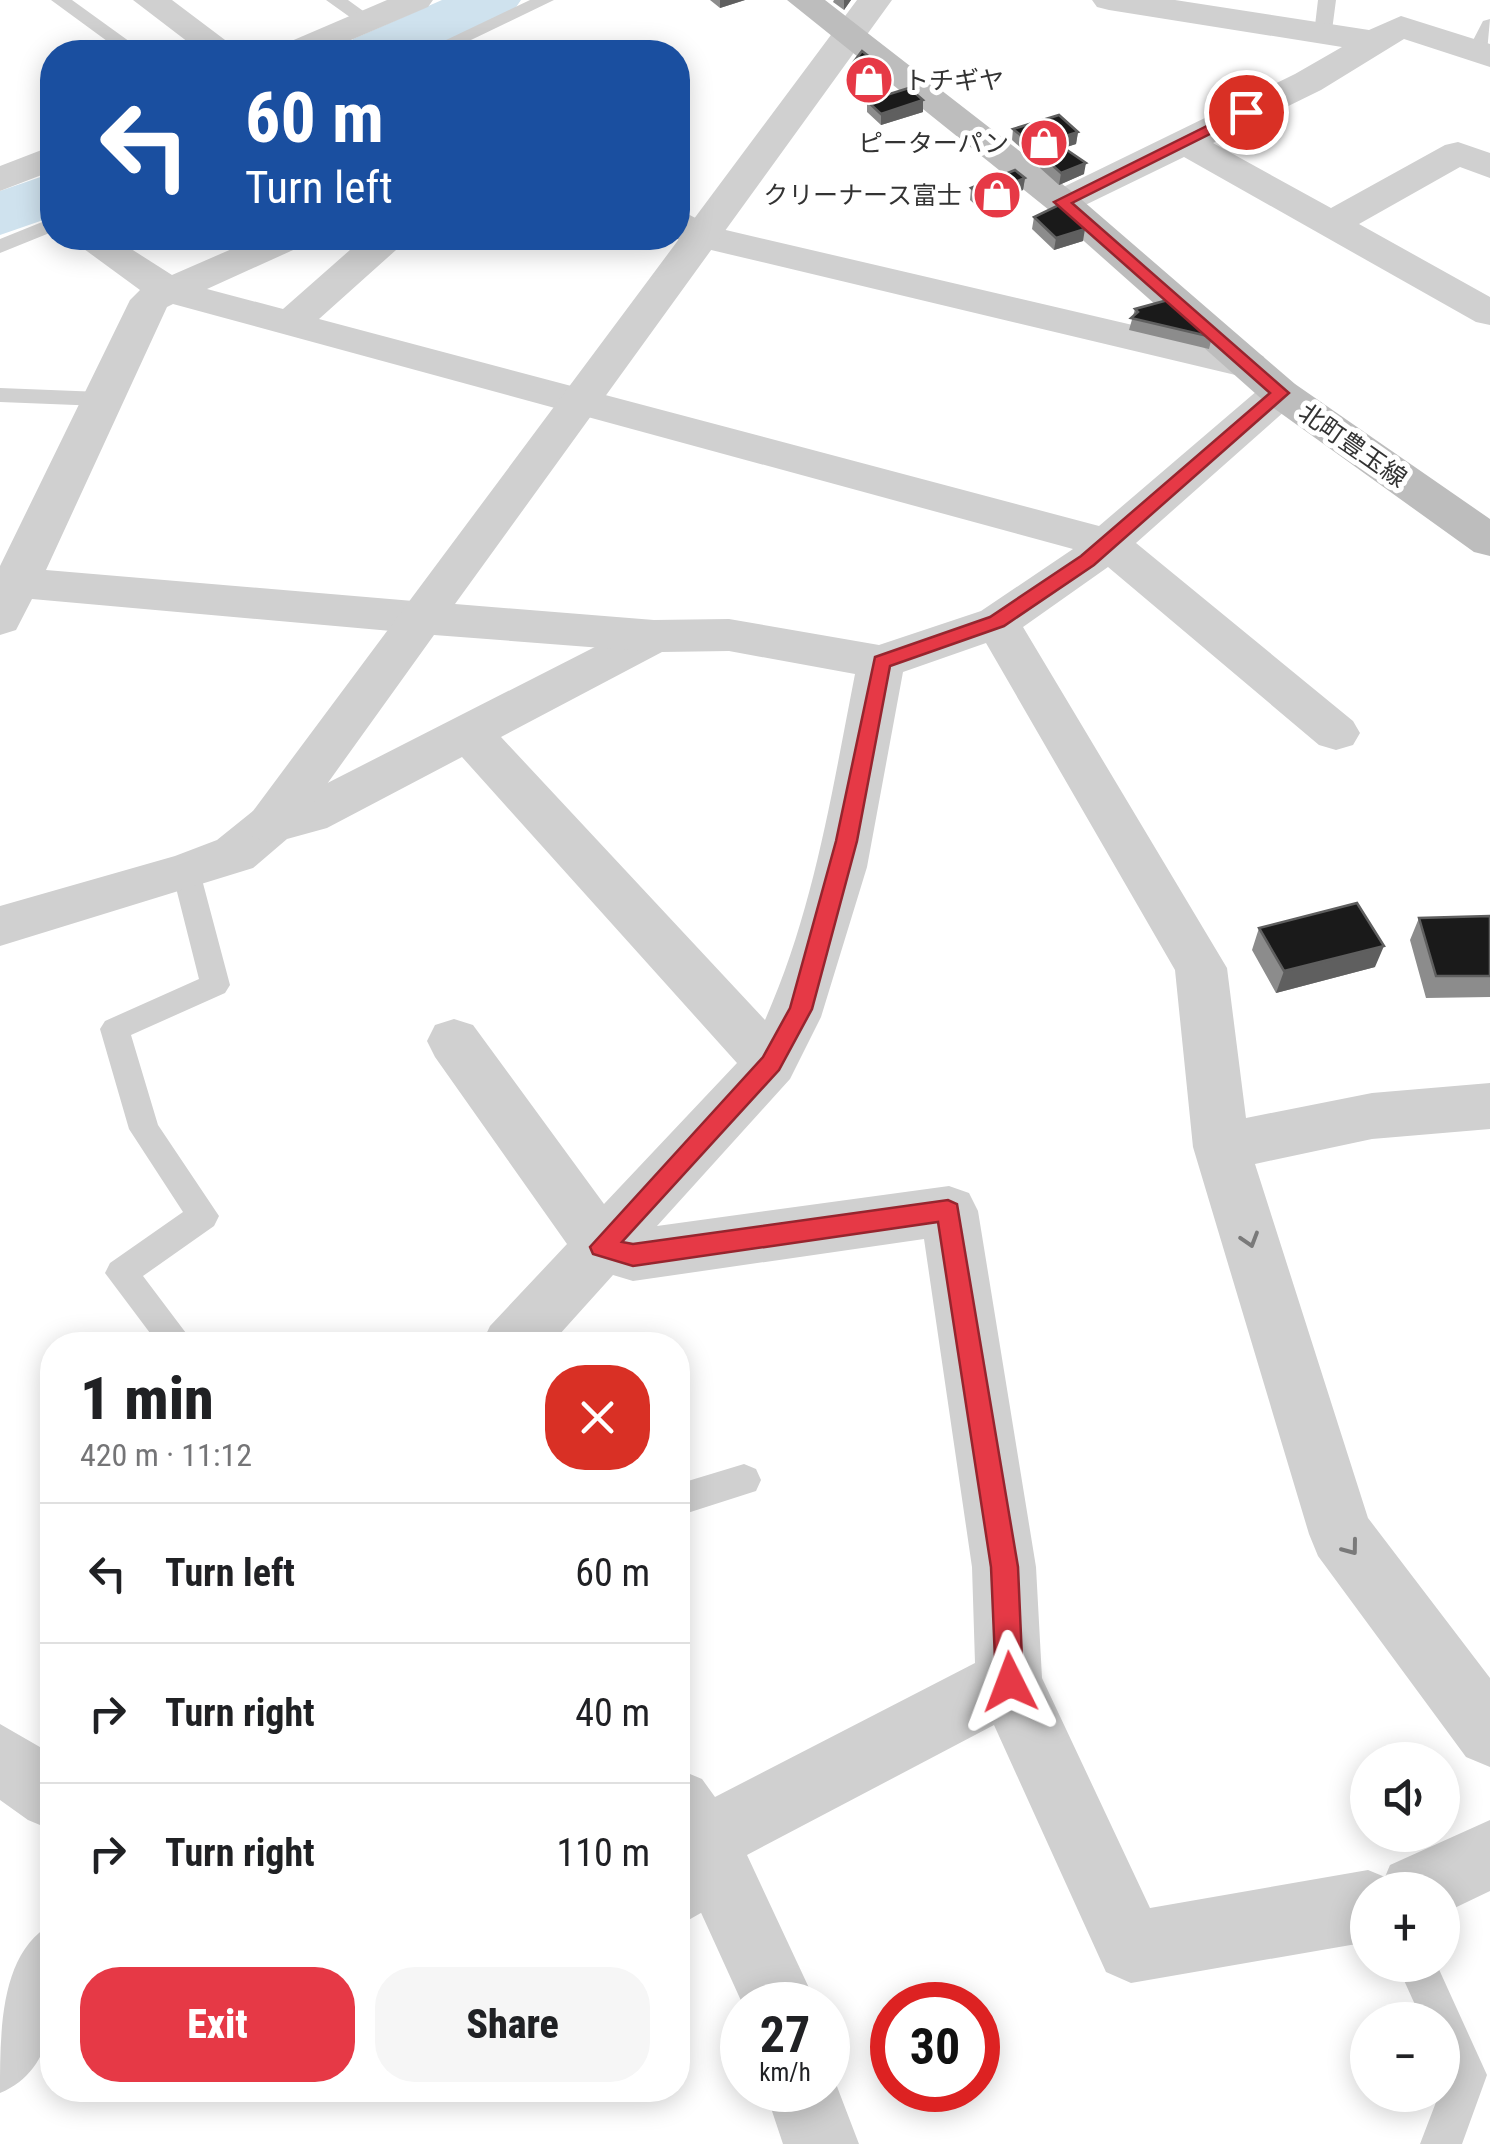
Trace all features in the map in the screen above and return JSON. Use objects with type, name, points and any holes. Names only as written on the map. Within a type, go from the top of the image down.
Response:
[{"type":"main road","name":"北町豊玉線","points":[[804,0],[1062,202],[1264,379],[1490,542]]},
{"type":"street","points":[[150,0],[206,40]]},
{"type":"street","points":[[322,40],[416,0]]},
{"type":"street","points":[[690,227],[875,0]]},
{"type":"street","points":[[1109,0],[1326,17],[1378,42]]},
{"type":"street","points":[[1062,202],[1378,42],[1401,26],[1486,44]]},
{"type":"street","points":[[1184,142],[1490,312]]},
{"type":"street","points":[[1334,222],[1458,152],[1490,167]]},
{"type":"street","points":[[2,176],[40,162]]},
{"type":"street","points":[[261,250],[150,300],[6,594],[424,618],[654,636],[729,635],[882,662],[997,622],[1108,543],[1264,379],[690,228]]},
{"type":"street","points":[[106,250],[169,291],[1108,543],[1336,733]]},
{"type":"street","points":[[292,322],[373,250]]},
{"type":"street","points":[[0,926],[236,854],[270,824],[580,402],[675,250]]},
{"type":"street","points":[[997,622],[1200,968],[1222,1147],[1341,1534],[1490,1733]]},
{"type":"street","points":[[270,824],[309,815],[654,636]]},
{"type":"street","points":[[524,1332],[771,1063],[806,990],[847,841],[882,662]]},
{"type":"street","points":[[467,731],[771,1063]]},
{"type":"street","points":[[454,1041],[602,1247],[633,1255],[948,1211],[1004,1567],[1010,1682],[1131,1947],[1350,1909]]},
{"type":"street","points":[[1222,1147],[1372,1116],[1487,1112]]},
{"type":"street","points":[[767,1982],[695,1857],[1010,1682]]},
{"type":"street","points":[[0,1758],[40,1787]]},
{"type":"street","points":[[1454,1872],[1490,1855]]},
{"type":"street","points":[[0,2056],[40,1982]]},
{"type":"street","points":[[809,2112],[820,2144]]},
{"type":"lane","points":[[60,0],[117,40]]},
{"type":"lane","points":[[336,0],[368,20]]},
{"type":"lane","points":[[457,40],[545,0]]},
{"type":"lane","points":[[0,247],[40,229]]},
{"type":"lane","points":[[0,394],[100,399]]},
{"type":"lane","points":[[169,1332],[121,1273],[203,1216],[144,1129],[114,1029],[215,985],[186,872]]},
{"type":"lane","points":[[690,1496],[744,1480]]},
{"type":"lane","points":[[1460,2060],[1467,2075],[1460,2094]]},
{"type":"lane","points":[[1442,2144],[1454,2112]]},
{"type":"building","points":[[862,51],[890,73],[870,78],[852,64]]},
{"type":"building","points":[[909,88],[923,100],[881,114],[867,101]]},
{"type":"building","points":[[1059,115],[1078,132],[1034,146],[1013,129]]},
{"type":"building","points":[[1064,148],[1086,163],[1061,173],[1042,156]]},
{"type":"building","points":[[1015,170],[1025,178],[980,196],[971,188]]},
{"type":"building","points":[[1061,204],[1085,229],[1056,238],[1034,217]]},
{"type":"building","points":[[1168,300],[1212,337],[1131,318],[1138,312],[1135,309]]},
{"type":"building","points":[[1357,903],[1384,946],[1284,971],[1259,928]]},
{"type":"building","points":[[1490,916],[1490,976],[1436,976],[1419,918]]},
{"type":"waterway","points":[[402,40],[491,0]]},
{"type":"waterway","points":[[0,215],[40,198]]},
{"type":"place","name":"トチギヤ","points":[[869,80]]},
{"type":"place","name":"ピーターパン","points":[[1044,143]]},
{"type":"place","name":"クリーナース富士","points":[[997,195]]},
{"type":"route","points":[[1010,1682],[1004,1567],[948,1211],[633,1255],[602,1247],[771,1063],[800,1009],[847,841],[882,662],[997,622],[1088,560],[1280,393],[1062,202],[1246,112]]}]
